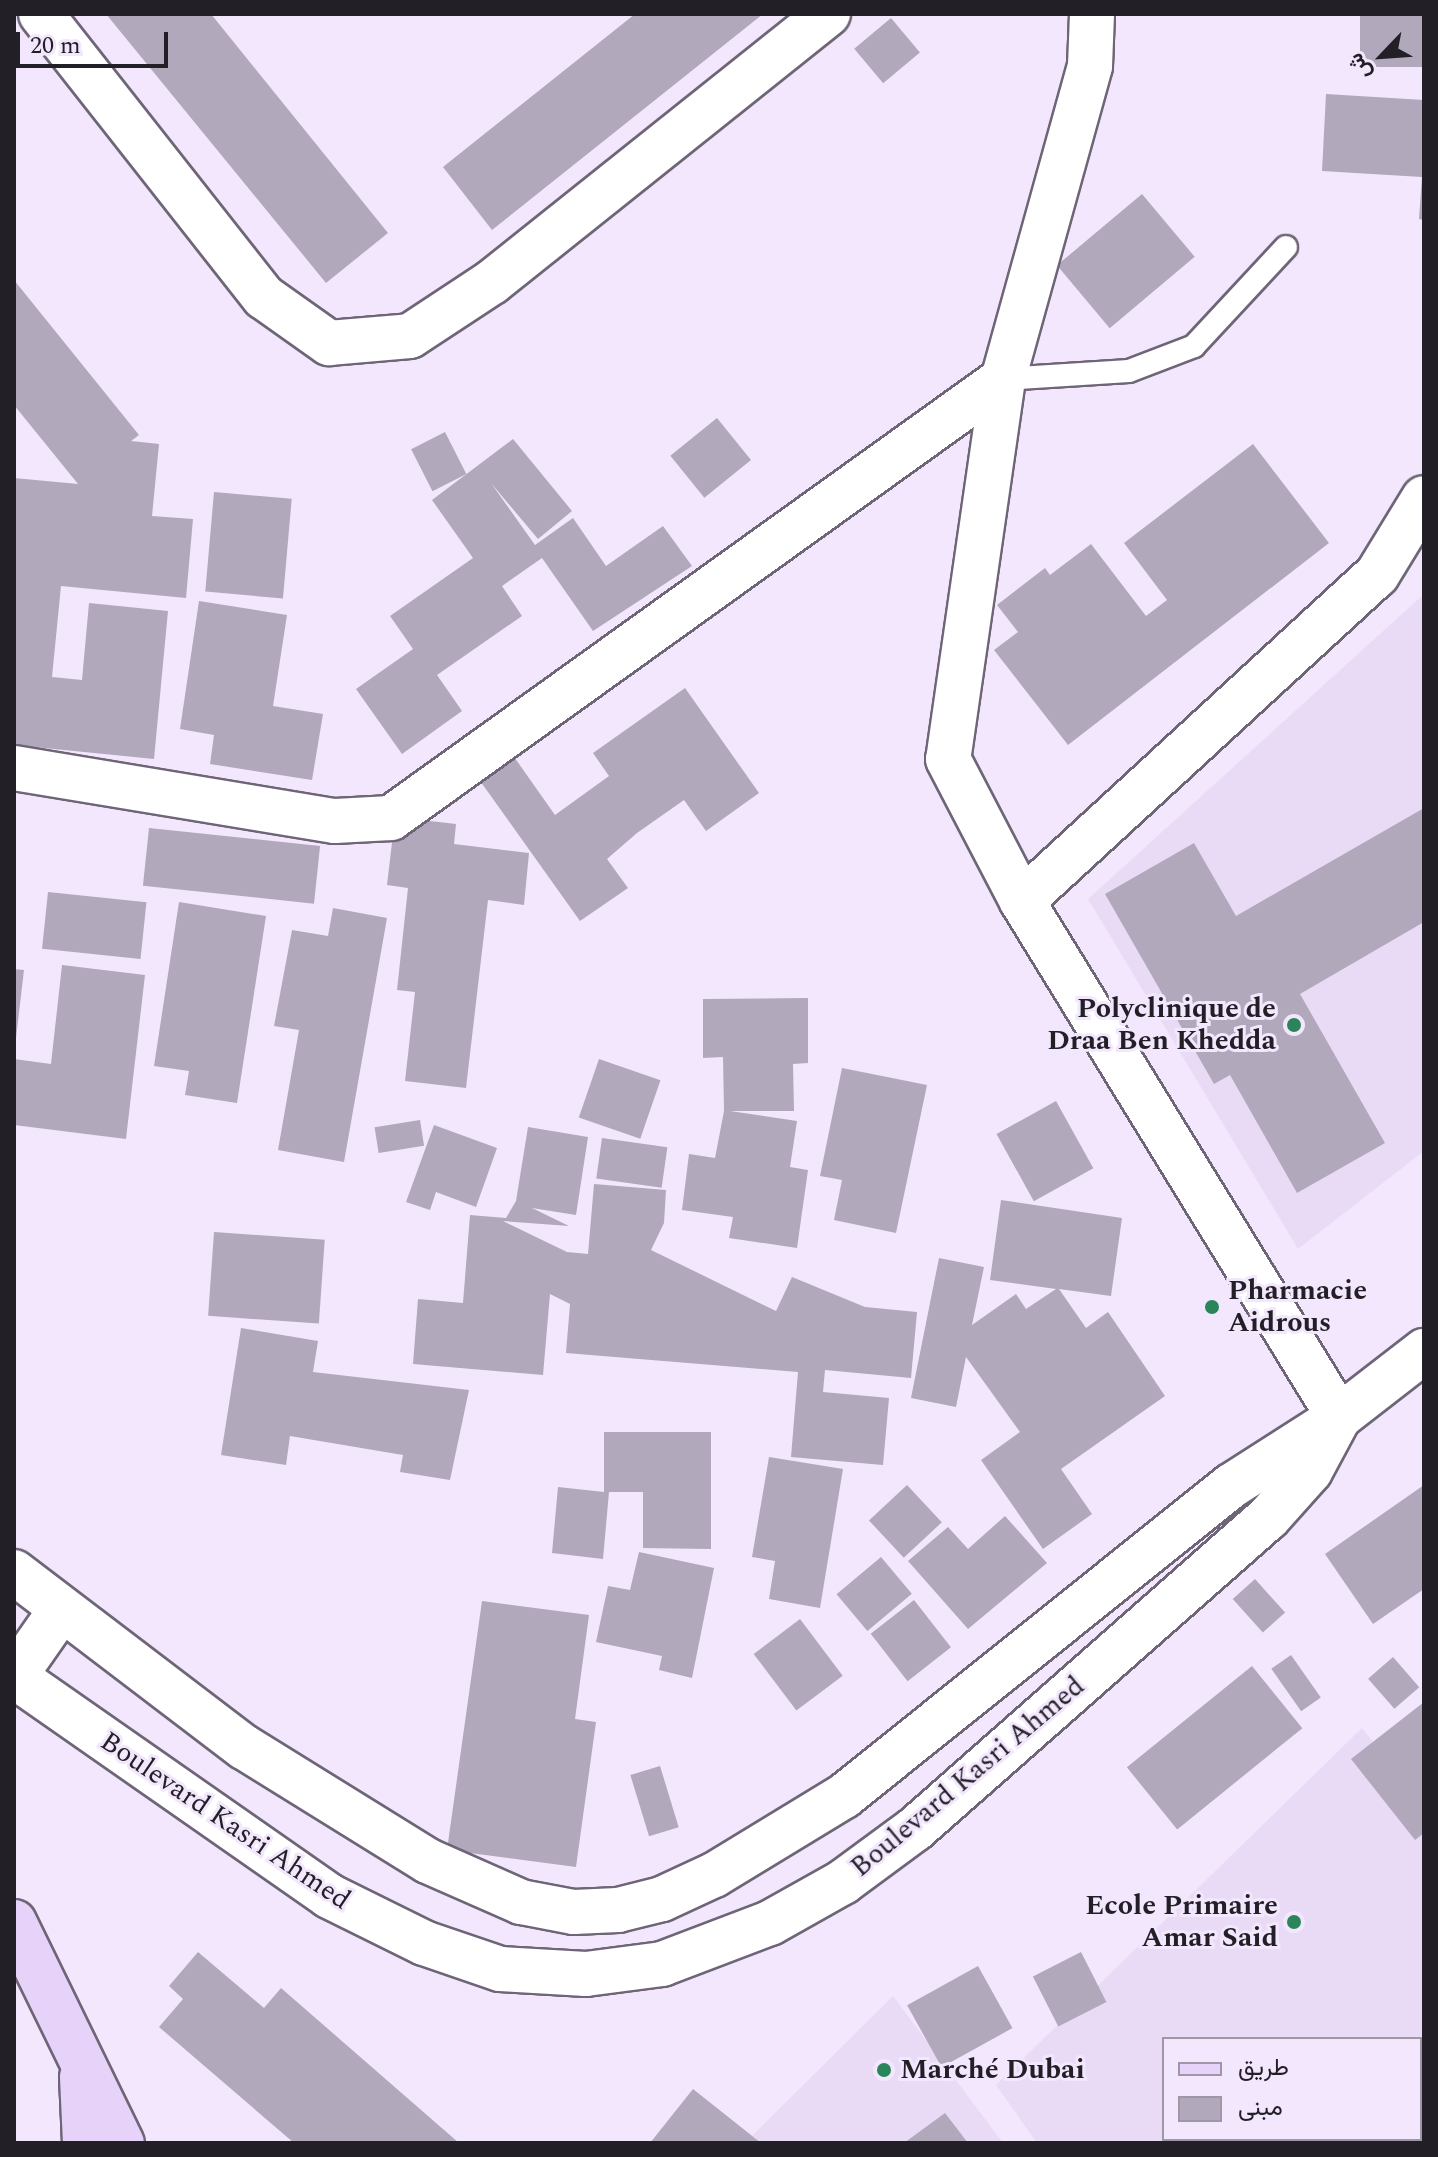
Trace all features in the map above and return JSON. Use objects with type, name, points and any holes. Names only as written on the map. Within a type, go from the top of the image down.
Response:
[{"type":"main road","points":[[14,1922],[122,2143]]},
{"type":"main road","points":[[79,2054],[85,2143]]},
{"type":"street","points":[[41,14],[264,297],[329,343],[410,336],[492,282],[828,14]]},
{"type":"street","points":[[1092,14],[1090,66],[1003,379],[948,759],[1022,901],[1339,1417]]},
{"type":"street","points":[[14,768],[335,821],[391,818],[1003,379]]},
{"type":"street","points":[[1022,901],[1377,575],[1424,498]]},
{"type":"street","name":"Boulevard Kasri Ahmed","points":[[14,1572],[60,1611],[244,1747],[428,1861],[521,1902],[574,1912],[618,1910],[662,1899],[714,1875],[844,1796],[1231,1486],[1339,1417],[1424,1351]]},
{"type":"street","name":"Boulevard Kasri Ahmed","points":[[14,1676],[329,1896],[424,1943],[500,1969],[586,1974],[662,1964],[770,1923],[843,1882],[915,1829],[1268,1518],[1310,1471],[1339,1417]]},
{"type":"street","points":[[14,1676],[60,1611]]},
{"type":"lane","points":[[1003,379],[1129,371],[1194,346],[1286,247]]},
{"type":"shaded area","name":"Polyclinique de Draa Ben Khedda","points":[[1424,594],[1424,1151],[1298,1249],[1088,899]]},
{"type":"shaded area","name":"Ecole Primaire Amar Said","points":[[1362,1728],[1424,1804],[1424,2143],[1037,2143],[996,2085]]},
{"type":"shaded area","name":"Marché Dubai","points":[[893,1996],[1003,2143],[745,2143]]},
{"type":"building","points":[[106,14],[211,14],[388,233],[326,283]]},
{"type":"building","points":[[635,14],[763,14],[492,230],[443,167]]},
{"type":"building","points":[[1360,14],[1424,14],[1424,67],[1360,67]]},
{"type":"building","points":[[891,18],[920,52],[883,83],[854,49]]},
{"type":"building","points":[[1326,94],[1424,100],[1424,220],[1419,219],[1422,177],[1322,171]]},
{"type":"building","points":[[1142,194],[1195,257],[1110,328],[1057,265]]},
{"type":"building","points":[[14,280],[139,435],[131,441],[159,444],[152,516],[193,519],[186,598],[61,586],[52,677],[82,680],[89,603],[168,611],[154,759],[14,745],[14,478],[78,484],[14,405]]},
{"type":"building","points":[[717,418],[751,460],[704,498],[670,456]]},
{"type":"building","points":[[445,432],[466,474],[432,491],[411,449]]},
{"type":"building","points":[[513,439],[572,511],[538,539],[491,483],[535,545],[573,518],[606,566],[663,526],[692,566],[593,631],[542,558],[502,586],[522,616],[437,675],[462,711],[402,754],[356,689],[413,649],[390,616],[473,558],[432,500]]},
{"type":"building","points":[[1253,444],[1329,543],[1068,745],[994,650],[1018,632],[997,605],[1045,568],[1050,575],[1091,544],[1146,616],[1167,600],[1124,543]]},
{"type":"building","points":[[214,492],[292,499],[283,598],[205,592]]},
{"type":"building","points":[[199,601],[287,615],[273,706],[323,714],[312,780],[210,764],[214,735],[180,729]]},
{"type":"building","points":[[685,688],[759,793],[706,831],[684,800],[637,833],[607,859],[628,888],[580,921],[478,778],[512,754],[555,815],[609,776],[593,753]]},
{"type":"building","points":[[1424,808],[1424,922],[1300,994],[1385,1143],[1297,1193],[1230,1075],[1214,1084],[1105,894],[1194,843],[1236,916]]},
{"type":"building","points":[[395,817],[456,824],[454,844],[529,853],[524,905],[488,900],[466,1088],[405,1081],[415,992],[397,990],[408,888],[387,885]]},
{"type":"building","points":[[149,828],[320,846],[314,904],[143,886]]},
{"type":"building","points":[[48,892],[146,902],[140,959],[42,949]]},
{"type":"building","points":[[179,902],[266,916],[237,1103],[185,1095],[189,1071],[154,1066]]},
{"type":"building","points":[[333,908],[387,918],[344,1162],[278,1150],[299,1030],[274,1026],[292,930],[328,936]]},
{"type":"building","points":[[62,965],[145,975],[126,1139],[14,1125],[14,1059],[51,1064]]},
{"type":"building","points":[[14,969],[24,970],[16,1038],[14,1038]]},
{"type":"building","points":[[808,998],[808,1063],[793,1064],[794,1111],[730,1111],[797,1121],[790,1167],[808,1170],[797,1248],[729,1238],[733,1217],[682,1210],[689,1154],[715,1158],[724,1111],[723,1057],[703,1058],[703,999]]},
{"type":"building","points":[[599,1059],[660,1080],[640,1139],[579,1118]]},
{"type":"building","points":[[842,1068],[927,1085],[896,1233],[834,1220],[842,1180],[820,1176]]},
{"type":"building","points":[[1056,1101],[1093,1168],[1034,1201],[997,1134]]},
{"type":"building","points":[[420,1120],[424,1146],[379,1153],[375,1127]]},
{"type":"building","points":[[434,1125],[497,1148],[476,1207],[436,1192],[430,1210],[406,1202]]},
{"type":"building","points":[[528,1127],[588,1137],[576,1215],[532,1208],[569,1226],[503,1221],[567,1252],[588,1254],[594,1184],[666,1190],[664,1223],[651,1250],[776,1311],[792,1277],[865,1307],[917,1312],[911,1378],[825,1370],[823,1392],[889,1398],[883,1465],[791,1457],[798,1372],[566,1353],[570,1304],[550,1294],[543,1375],[413,1364],[418,1299],[463,1303],[470,1215],[506,1218],[516,1201]]},
{"type":"building","points":[[602,1138],[667,1147],[662,1188],[596,1179]]},
{"type":"building","points":[[1001,1200],[1122,1218],[1111,1296],[1059,1289],[1086,1328],[1108,1312],[1165,1396],[1061,1469],[1092,1514],[1043,1549],[981,1460],[1020,1432],[966,1357],[956,1407],[911,1398],[939,1258],[984,1267],[972,1325],[1016,1294],[1026,1309],[1056,1289],[990,1280]]},
{"type":"building","points":[[214,1232],[325,1240],[319,1324],[208,1316]]},
{"type":"building","points":[[241,1328],[318,1341],[313,1372],[469,1390],[450,1480],[400,1472],[403,1455],[290,1436],[286,1465],[221,1455]]},
{"type":"building","points":[[604,1432],[711,1432],[711,1549],[643,1548],[643,1492],[609,1492],[603,1559],[552,1553],[558,1487],[604,1492]]},
{"type":"building","points":[[769,1457],[843,1469],[820,1608],[769,1599],[775,1561],[752,1557]]},
{"type":"building","points":[[907,1485],[942,1522],[904,1558],[869,1520]]},
{"type":"building","points":[[1424,1485],[1424,1589],[1373,1624],[1325,1554]]},
{"type":"building","points":[[1005,1516],[1047,1563],[968,1629],[908,1561],[948,1527],[968,1549]]},
{"type":"building","points":[[639,1552],[714,1568],[692,1678],[659,1670],[662,1656],[596,1642],[608,1586],[630,1590]]},
{"type":"building","points":[[881,1557],[912,1594],[867,1631],[837,1594]]},
{"type":"building","points":[[1255,1579],[1285,1612],[1263,1633],[1233,1599]]},
{"type":"building","points":[[914,1600],[951,1647],[908,1681],[871,1634]]},
{"type":"building","points":[[482,1601],[589,1615],[575,1719],[596,1722],[576,1867],[447,1850]]},
{"type":"building","points":[[800,1619],[843,1676],[796,1711],[754,1654]]},
{"type":"building","points":[[1291,1655],[1321,1698],[1301,1711],[1271,1669]]},
{"type":"building","points":[[1393,1657],[1419,1687],[1394,1709],[1368,1679]]},
{"type":"building","points":[[1252,1666],[1302,1728],[1177,1829],[1127,1767]]},
{"type":"building","points":[[1424,1702],[1424,1833],[1415,1840],[1351,1759]]},
{"type":"building","points":[[660,1766],[679,1827],[649,1836],[630,1775]]},
{"type":"building","points":[[198,1952],[264,2008],[281,1988],[459,2143],[294,2143],[159,2027],[183,1999],[169,1986]]},
{"type":"building","points":[[1081,1952],[1106,2002],[1058,2026],[1033,1977]]},
{"type":"building","points":[[978,1966],[1012,2028],[942,2067],[907,2005]]},
{"type":"building","points":[[693,2089],[761,2143],[650,2143]]},
{"type":"building","points":[[945,2113],[968,2143],[904,2143]]},
{"type":"place","name":"Polyclinique de Draa Ben Khedda","points":[[1294,1025]]},
{"type":"place","name":"Pharmacie Aidrous","points":[[1212,1307]]},
{"type":"place","name":"Ecole Primaire Amar Said","points":[[1294,1922]]},
{"type":"place","name":"Marché Dubai","points":[[884,2070]]}]
